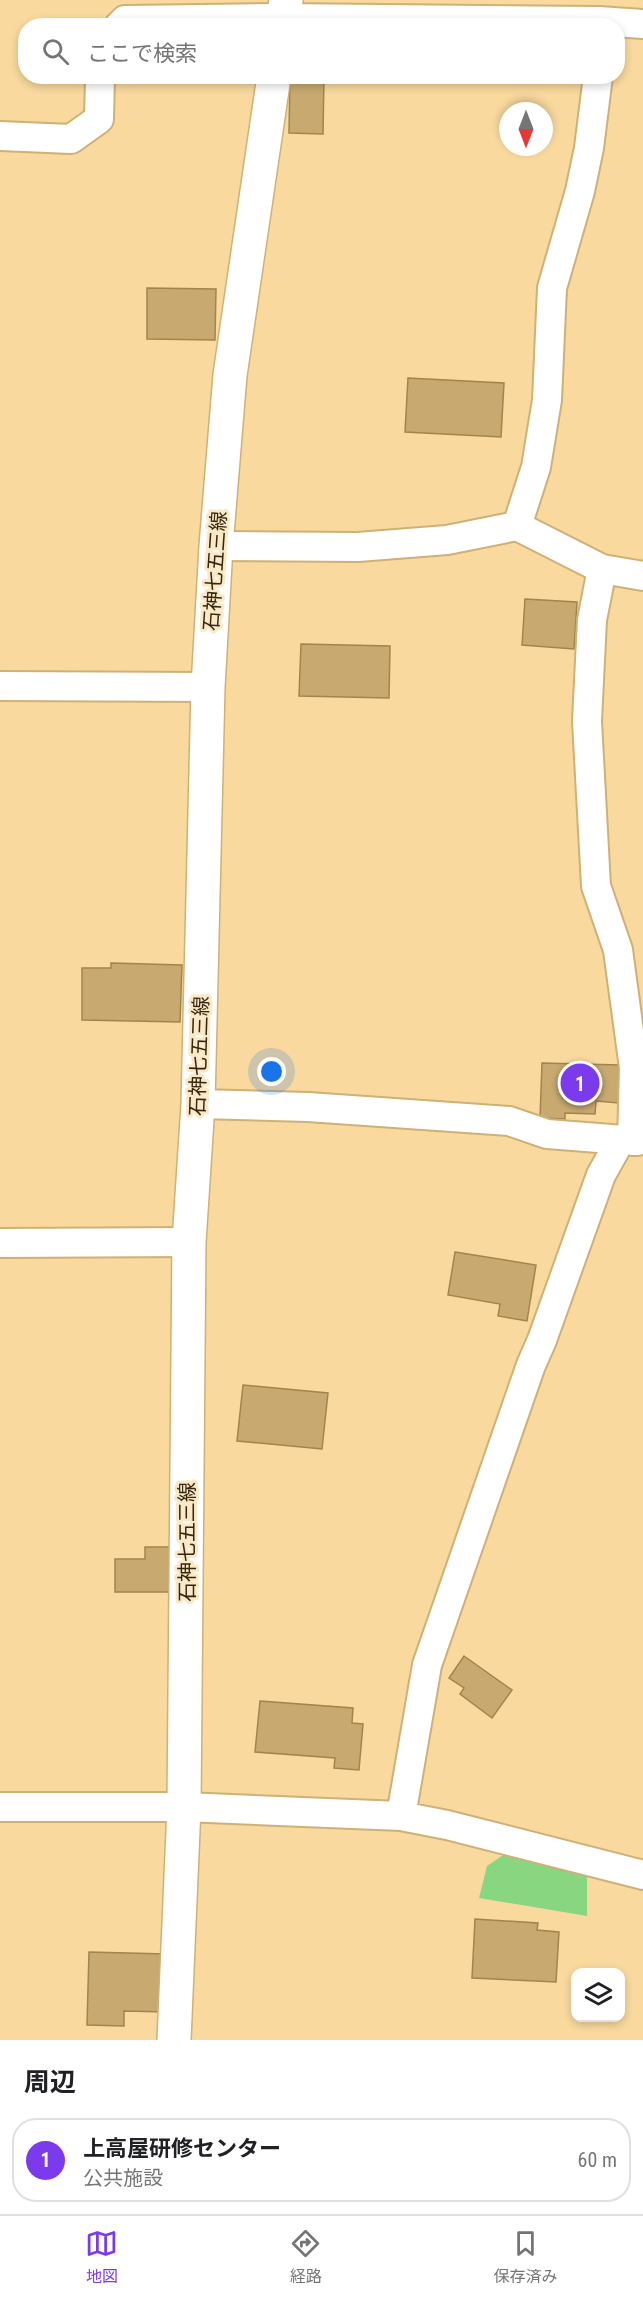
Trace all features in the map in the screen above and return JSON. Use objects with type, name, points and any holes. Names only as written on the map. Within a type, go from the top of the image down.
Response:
[{"type":"main road","name":"石神七五三線","points":[[174,2040],[184,1807],[189,1242],[198,1104],[208,687],[216,546],[230,375],[273,84]]},
{"type":"street","points":[[178,18],[284,14],[600,15]]},
{"type":"street","points":[[625,20],[643,24]]},
{"type":"street","points":[[0,136],[71,139],[99,119],[100,84]]},
{"type":"street","points":[[517,526],[536,467],[547,400],[552,288],[580,191],[589,148],[597,84]]},
{"type":"street","points":[[216,546],[358,547],[447,540],[517,526],[602,569],[643,576]]},
{"type":"street","points":[[401,1816],[427,1665],[531,1365],[601,1175],[632,1141],[634,1068],[618,950],[596,885],[587,721],[592,620],[602,569]]},
{"type":"street","points":[[0,686],[208,687]]},
{"type":"street","points":[[198,1104],[308,1107],[509,1120],[547,1134],[632,1141]]},
{"type":"street","points":[[0,1243],[189,1242]]},
{"type":"street","points":[[0,1807],[184,1807],[401,1816],[447,1825],[643,1875]]},
{"type":"green space","points":[[509,1851],[587,1871],[587,1916],[479,1898],[487,1866]]},
{"type":"building","points":[[290,84],[324,84],[323,134],[289,133]]},
{"type":"building","points":[[147,288],[216,289],[215,340],[147,339]]},
{"type":"building","points":[[408,378],[504,383],[501,437],[405,432]]},
{"type":"building","points":[[525,599],[577,602],[574,649],[522,645]]},
{"type":"building","points":[[301,644],[390,646],[389,698],[299,696]]},
{"type":"building","points":[[111,963],[182,965],[180,1022],[82,1020],[82,968],[111,968]]},
{"type":"building","points":[[542,1063],[620,1065],[619,1103],[596,1101],[595,1114],[565,1113],[565,1119],[540,1118]]},
{"type":"building","points":[[455,1252],[536,1265],[527,1321],[498,1316],[500,1304],[448,1295]]},
{"type":"building","points":[[243,1385],[328,1393],[322,1449],[237,1441]]},
{"type":"building","points":[[145,1547],[176,1547],[176,1592],[115,1592],[115,1559],[145,1559]]},
{"type":"building","points":[[464,1656],[512,1690],[492,1718],[460,1694],[464,1688],[449,1678]]},
{"type":"building","points":[[260,1701],[353,1708],[352,1723],[363,1724],[359,1770],[334,1768],[335,1758],[255,1752]]},
{"type":"building","points":[[475,1919],[538,1923],[537,1930],[559,1932],[556,1982],[472,1978]]},
{"type":"building","points":[[89,1952],[166,1954],[165,2012],[124,2011],[124,2026],[87,2025]]},
{"type":"place","name":"上高屋研修センター","points":[[580,1083]]}]
